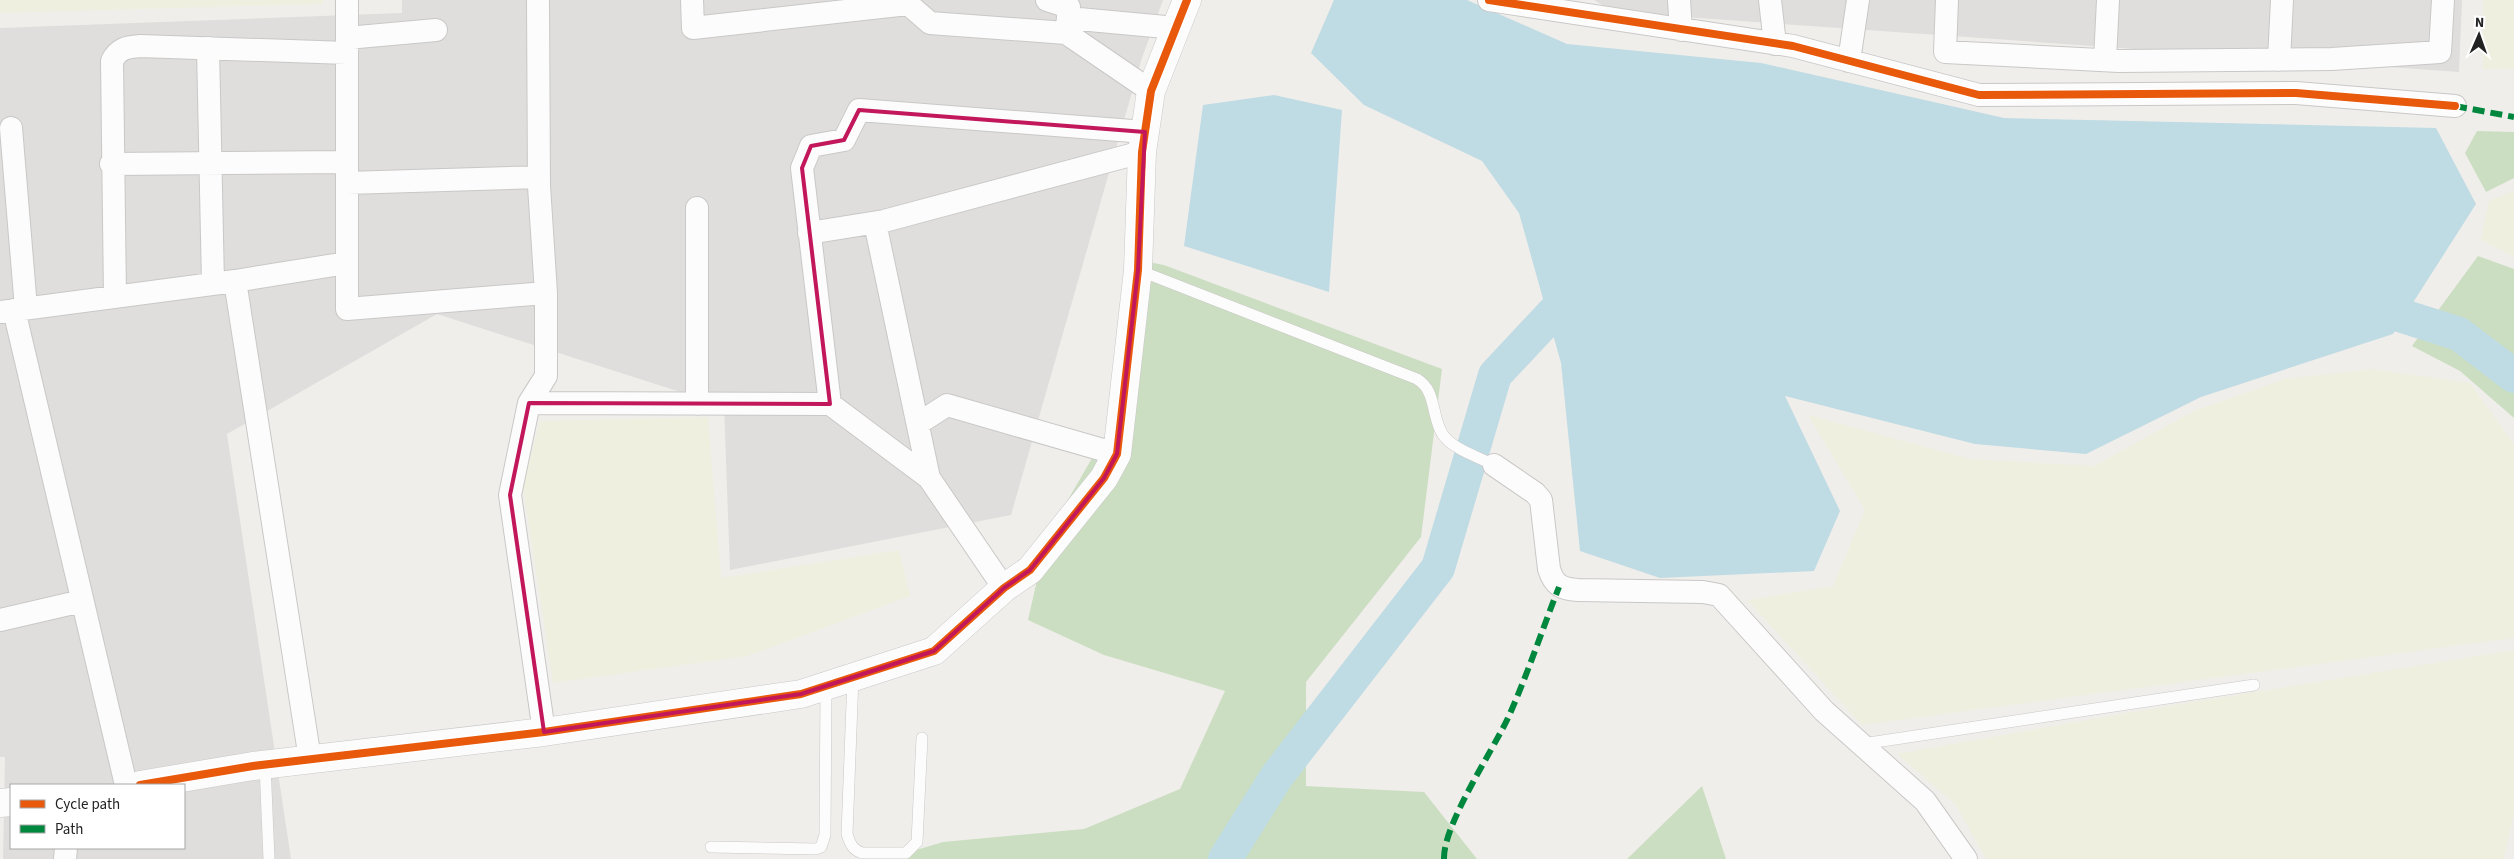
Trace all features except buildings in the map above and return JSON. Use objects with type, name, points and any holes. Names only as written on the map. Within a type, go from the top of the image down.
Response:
[{"type":"street","points":[[347,0],[347,309],[546,293]]},
{"type":"street","points":[[538,0],[539,177],[546,293],[546,376],[529,403],[510,495],[544,732]]},
{"type":"street","points":[[692,0],[693,28],[907,2],[930,23],[1176,28]]},
{"type":"street","points":[[1047,0],[1069,7],[1067,25]]},
{"type":"street","points":[[146,784],[265,765],[544,732],[800,694],[934,651],[1004,588],[1030,570],[1104,478],[1117,454],[1138,270],[1143,142],[1151,91],[1187,0]]},
{"type":"street","points":[[1490,0],[1587,8],[1681,30],[1775,44],[1849,61],[1978,95],[2296,92],[2454,106]]},
{"type":"street","points":[[1678,0],[1681,30]]},
{"type":"street","points":[[1770,0],[1775,44]]},
{"type":"street","points":[[1849,61],[1858,0]]},
{"type":"street","points":[[1948,0],[1945,52],[2105,60],[2332,59],[2440,52],[2443,0]]},
{"type":"street","points":[[2105,60],[2108,0]]},
{"type":"street","points":[[2279,60],[2282,0]]},
{"type":"street","points":[[1067,25],[1151,91]]},
{"type":"street","points":[[115,296],[112,61],[116,52],[140,46],[208,48],[347,46],[436,30]]},
{"type":"street","points":[[208,48],[213,284]]},
{"type":"street","points":[[830,404],[802,168],[810,146],[844,140],[859,110],[1143,142]]},
{"type":"street","points":[[12,128],[13,310],[126,784]]},
{"type":"street","points":[[809,233],[875,223],[1143,142]]},
{"type":"street","points":[[112,164],[210,163],[347,172],[539,177]]},
{"type":"street","points":[[697,404],[698,208]]},
{"type":"street","points":[[875,223],[929,478]]},
{"type":"street","points":[[13,310],[235,281],[347,263]]},
{"type":"street","points":[[235,281],[310,760]]},
{"type":"street","points":[[529,403],[830,404],[929,478],[1004,588]]},
{"type":"street","points":[[918,423],[946,405],[1117,454]]},
{"type":"street","points":[[1494,465],[1541,500],[1549,569],[1552,580],[1559,587],[1578,590],[1703,592],[1719,595],[1824,711],[1925,802],[1966,859]]},
{"type":"street","points":[[0,620],[82,601]]},
{"type":"lane","points":[[1138,270],[1417,379],[1429,391],[1443,435],[1456,446],[1494,465]]},
{"type":"lane","points":[[853,677],[847,834],[850,843],[856,851],[862,853],[906,853],[917,842],[922,738]]},
{"type":"lane","points":[[1862,744],[2254,685]]},
{"type":"lane","points":[[711,847],[816,849],[821,847],[825,834],[826,686]]},
{"type":"lane","points":[[265,765],[269,859]]},
{"type":"highlighted area","points":[[859,110],[1145,132],[1138,270],[1117,454],[1104,478],[1030,570],[1004,588],[934,651],[801,694],[544,732],[510,495],[529,403],[830,404],[802,168],[811,146],[844,140]]},
{"type":"shaded area","points":[[402,0],[1163,0],[1141,61],[1011,515],[730,570],[724,406],[437,314],[227,434],[291,859],[3,859],[5,757],[0,757],[0,28],[402,13]]},
{"type":"shaded area","points":[[1594,0],[2462,0],[2459,72],[1614,12]]},
{"type":"green space","points":[[0,0],[323,0],[323,4],[0,13]]},
{"type":"green space","points":[[2483,0],[2514,0],[2514,69],[2483,69]]},
{"type":"green space","points":[[2477,131],[2514,132],[2514,178],[2486,192],[2465,153]]},
{"type":"green space","points":[[2514,191],[2514,257],[2481,240],[2489,201]]},
{"type":"green space","points":[[2478,256],[2514,269],[2514,418],[2460,371],[2412,346]]},
{"type":"green space","points":[[1128,258],[1164,265],[1442,369],[1421,537],[1306,682],[1306,786],[1424,792],[1477,859],[886,859],[943,842],[1084,829],[1180,789],[1225,691],[1104,655],[1028,620],[1047,536],[1106,434]]},
{"type":"green space","points":[[2371,369],[2470,383],[2514,444],[2514,638],[1862,725],[1747,600],[1833,586],[1865,510],[1808,415],[1970,459],[2094,466],[2194,411],[2285,379]]},
{"type":"green space","points":[[708,417],[721,578],[899,550],[910,596],[748,656],[553,683],[523,487],[540,421]]},
{"type":"green space","points":[[2514,650],[2514,812],[2504,859],[1986,859],[1956,805],[1897,754],[2126,713]]},
{"type":"green space","points":[[1702,786],[1726,859],[1627,859]]},
{"type":"water","points":[[1334,0],[1467,0],[1567,44],[1761,63],[2004,118],[2436,128],[2476,204],[2393,334],[2201,397],[2086,454],[1975,444],[1785,396],[1840,511],[1814,571],[1660,578],[1580,551],[1561,363],[1519,213],[1482,161],[1364,105],[1311,53]]},
{"type":"water","points":[[1274,95],[1342,110],[1329,292],[1184,246],[1203,105]]},
{"type":"waterway","points":[[1225,859],[1277,776],[1438,568],[1495,375],[1569,296],[1585,298]]},
{"type":"waterway","points":[[2362,303],[2459,334],[2514,376]]},
{"type":"marked path","points":[[2455,106],[2514,117]]},
{"type":"marked path","points":[[1444,859],[1451,827],[1508,718],[1559,587]]},
{"type":"cycle path","points":[[146,784],[253,766],[544,732],[801,694],[934,651],[1004,588],[1030,570],[1104,478],[1117,454],[1138,270],[1142,152],[1151,91],[1187,0]]},
{"type":"cycle path","points":[[1489,0],[1793,46],[1979,95],[2296,93],[2455,106]]}]
